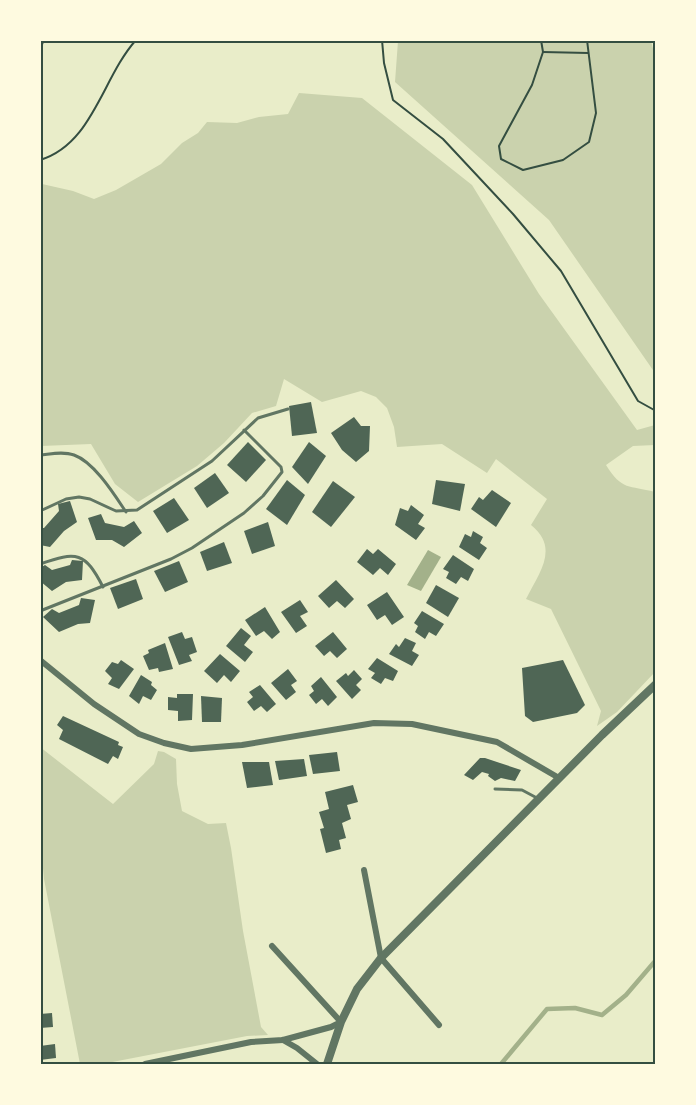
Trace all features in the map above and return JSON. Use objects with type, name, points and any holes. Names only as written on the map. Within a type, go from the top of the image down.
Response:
[{"type":"street","points":[[40,660],[94,705],[139,734],[164,743],[190,748],[242,745],[374,723],[412,724],[497,742],[559,778]]},
{"type":"street","points":[[327,1065],[341,1022],[357,989],[381,958],[538,798],[656,684]]},
{"type":"street","points":[[364,870],[381,958],[439,1025]]},
{"type":"street","points":[[272,946],[341,1022]]},
{"type":"street","points":[[145,1065],[251,1042],[283,1040],[331,1027],[341,1022]]},
{"type":"street","points":[[283,1040],[297,1048],[317,1065]]},
{"type":"lane","points":[[40,511],[66,499],[79,497],[90,499],[116,511],[137,510],[212,461],[258,418],[288,409]]},
{"type":"lane","points":[[40,611],[171,559],[192,548],[244,513],[282,472],[281,467],[244,430]]},
{"type":"lane","points":[[40,455],[73,454],[84,460],[126,512]]},
{"type":"lane","points":[[40,564],[66,556],[80,557],[89,563],[103,587]]},
{"type":"lane","points":[[495,789],[522,790],[538,798]]},
{"type":"path","points":[[40,159],[57,155],[82,132],[124,53],[136,40]]},
{"type":"path","points":[[382,40],[384,63],[393,100],[443,139],[513,214],[561,271],[638,401],[656,411]]},
{"type":"path","points":[[541,40],[543,52],[532,85],[499,146],[501,159],[523,170],[563,160],[589,141],[596,113],[587,40]]},
{"type":"path","points":[[543,52],[589,53]]},
{"type":"shaded area","points":[[398,41],[651,41],[656,60],[655,373],[549,220],[395,82]]},
{"type":"shaded area","points":[[299,93],[362,98],[472,185],[539,294],[637,430],[655,425],[655,445],[633,446],[606,465],[617,479],[627,486],[655,492],[655,672],[617,712],[597,726],[601,711],[551,609],[526,599],[541,570],[546,552],[540,534],[531,525],[547,499],[496,459],[487,473],[442,444],[397,447],[394,427],[387,408],[376,397],[361,391],[322,402],[284,379],[276,406],[252,413],[224,443],[197,466],[138,502],[115,484],[91,444],[41,446],[41,177],[42,184],[73,191],[94,199],[116,190],[161,164],[182,143],[198,133],[207,122],[237,123],[259,117],[288,114]]},
{"type":"shaded area","points":[[428,550],[441,557],[421,591],[407,585]]},
{"type":"shaded area","points":[[40,747],[113,804],[154,764],[158,751],[176,759],[177,784],[182,811],[208,824],[226,823],[261,1027],[268,1035],[247,1036],[102,1064],[80,1064],[44,879],[40,835]]},
{"type":"building","points":[[311,402],[317,433],[292,436],[289,406]]},
{"type":"building","points":[[354,417],[361,426],[370,426],[369,451],[356,462],[342,450],[331,433]]},
{"type":"building","points":[[248,442],[266,460],[246,482],[227,465]]},
{"type":"building","points":[[309,442],[326,456],[308,484],[292,467]]},
{"type":"building","points":[[215,473],[229,493],[207,508],[194,488]]},
{"type":"building","points":[[287,480],[305,495],[287,525],[266,509]]},
{"type":"building","points":[[436,480],[465,484],[460,511],[432,504]]},
{"type":"building","points":[[333,481],[355,497],[331,527],[312,512]]},
{"type":"building","points":[[492,490],[511,503],[496,527],[471,509],[479,497],[483,500]]},
{"type":"building","points":[[174,498],[189,520],[167,533],[153,511]]},
{"type":"building","points":[[70,501],[77,522],[64,531],[50,547],[40,545],[40,528],[44,528],[59,511],[58,504]]},
{"type":"building","points":[[411,505],[424,515],[418,524],[425,528],[416,540],[395,525],[400,508],[408,511]]},
{"type":"building","points":[[101,514],[105,523],[124,527],[134,521],[142,533],[124,547],[112,540],[96,540],[88,518]]},
{"type":"building","points":[[268,522],[275,546],[252,554],[244,531]]},
{"type":"building","points":[[473,531],[483,537],[480,543],[487,548],[479,560],[459,547],[465,534],[471,537]]},
{"type":"building","points":[[224,542],[232,563],[207,571],[200,552]]},
{"type":"building","points":[[367,549],[373,554],[378,549],[396,564],[388,575],[380,568],[373,575],[357,562]]},
{"type":"building","points":[[453,555],[474,569],[468,581],[461,577],[456,584],[446,578],[449,572],[443,569]]},
{"type":"building","points":[[72,560],[83,561],[82,580],[66,582],[52,591],[40,581],[40,568],[45,565],[52,570],[70,565]]},
{"type":"building","points":[[179,561],[188,582],[165,592],[154,571]]},
{"type":"building","points":[[136,579],[143,599],[118,609],[110,588]]},
{"type":"building","points":[[336,580],[354,599],[345,608],[337,601],[329,608],[318,596]]},
{"type":"building","points":[[436,585],[459,598],[448,617],[426,603]]},
{"type":"building","points":[[387,592],[404,617],[392,625],[385,615],[377,620],[367,605]]},
{"type":"building","points":[[81,598],[95,600],[90,623],[78,624],[59,632],[43,617],[52,609],[59,613],[79,605]]},
{"type":"building","points":[[300,600],[308,612],[300,616],[307,626],[296,633],[281,612]]},
{"type":"building","points":[[265,607],[280,632],[272,639],[264,631],[256,636],[245,620]]},
{"type":"building","points":[[422,611],[444,624],[436,636],[429,632],[425,639],[415,632],[418,626],[414,623]]},
{"type":"building","points":[[241,628],[251,636],[244,645],[253,652],[245,662],[226,646]]},
{"type":"building","points":[[182,632],[185,639],[192,637],[197,652],[189,655],[192,661],[179,665],[168,637]]},
{"type":"building","points":[[333,632],[347,649],[337,658],[330,651],[324,656],[315,646]]},
{"type":"building","points":[[405,638],[416,643],[412,651],[419,655],[412,666],[389,654],[396,644],[399,647]]},
{"type":"building","points":[[165,643],[173,669],[159,672],[158,668],[149,670],[143,656],[149,653],[148,650]]},
{"type":"building","points":[[220,654],[240,671],[231,682],[224,675],[217,683],[204,671]]},
{"type":"building","points":[[377,658],[398,671],[393,681],[385,678],[381,684],[371,678],[375,673],[368,669]]},
{"type":"building","points":[[121,660],[134,669],[119,689],[108,684],[112,678],[105,671],[112,662],[118,664]]},
{"type":"building","points":[[563,660],[585,705],[577,713],[533,722],[525,716],[522,668]]},
{"type":"building","points":[[288,669],[297,681],[291,685],[296,692],[286,700],[271,683]]},
{"type":"building","points":[[354,670],[362,679],[356,685],[361,690],[352,699],[336,681],[346,673],[348,676]]},
{"type":"building","points":[[141,675],[152,682],[151,685],[157,690],[151,700],[143,696],[139,704],[129,696]]},
{"type":"building","points":[[321,677],[337,697],[328,706],[322,699],[316,704],[309,695],[314,691],[311,686]]},
{"type":"building","points":[[260,685],[276,704],[267,712],[261,706],[254,711],[247,702],[253,697],[249,692]]},
{"type":"building","points":[[177,694],[193,694],[192,720],[178,721],[178,711],[168,710],[168,697],[177,698]]},
{"type":"building","points":[[201,696],[222,698],[221,722],[202,722]]},
{"type":"building","points":[[63,716],[119,742],[118,745],[123,747],[118,759],[113,756],[108,764],[59,739],[63,730],[57,725]]},
{"type":"building","points":[[337,752],[340,771],[313,774],[309,755]]},
{"type":"building","points":[[480,758],[521,770],[515,781],[501,778],[495,781],[488,776],[489,774],[482,772],[473,780],[464,775]]},
{"type":"building","points":[[304,759],[307,776],[279,780],[275,761]]},
{"type":"building","points":[[242,762],[269,762],[273,785],[247,788]]},
{"type":"building","points":[[353,785],[358,802],[347,805],[351,819],[342,823],[346,838],[339,840],[341,849],[326,853],[320,829],[324,828],[319,812],[329,809],[325,792]]},
{"type":"building","points":[[52,1013],[53,1027],[40,1028],[40,1014]]},
{"type":"building","points":[[55,1044],[56,1058],[40,1060],[40,1046]]},
{"type":"waterway","points":[[501,1064],[547,1009],[575,1008],[602,1015],[626,995],[656,960]]}]
